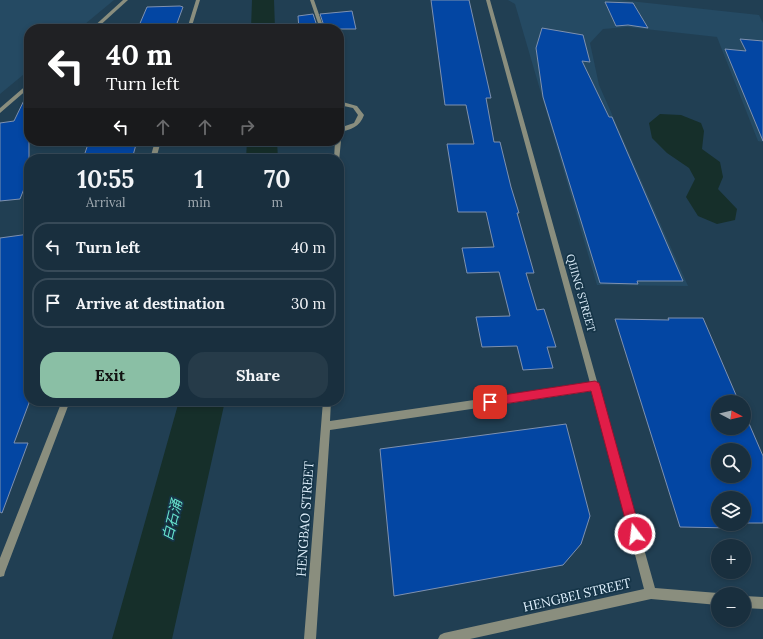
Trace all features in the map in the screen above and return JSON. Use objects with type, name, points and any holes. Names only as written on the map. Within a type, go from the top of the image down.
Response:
[{"type":"street","points":[[99,24],[126,0]]},
{"type":"street","points":[[191,24],[198,0]]},
{"type":"street","points":[[312,0],[320,24]]},
{"type":"street","name":"QIJING STREET","points":[[488,0],[651,593]]},
{"type":"street","points":[[0,111],[24,89]]},
{"type":"street","points":[[344,104],[355,107],[361,115],[360,119],[352,126],[344,128]]},
{"type":"street","points":[[326,426],[595,386]]},
{"type":"street","points":[[0,572],[64,406]]},
{"type":"street","name":"HENGBAO STREET","points":[[310,639],[327,406]]},
{"type":"street","name":"HENGBEI STREET","points":[[444,639],[651,593],[711,598]]},
{"type":"street","points":[[751,602],[763,603]]},
{"type":"shaded area","points":[[0,0],[114,0],[85,24],[24,24],[24,74],[0,94]]},
{"type":"shaded area","points":[[508,0],[620,0],[759,15],[763,23],[763,142],[758,141],[717,37],[627,27],[603,29],[590,43],[599,85],[688,286],[597,285],[515,4]]},
{"type":"shaded area","points":[[660,114],[681,115],[701,123],[704,131],[702,149],[720,162],[723,177],[718,189],[737,209],[735,220],[717,224],[698,216],[686,197],[695,179],[689,168],[667,153],[652,138],[649,123]]},
{"type":"building","points":[[431,0],[469,0],[491,98],[486,98],[494,142],[500,142],[519,213],[517,213],[534,273],[526,273],[537,310],[544,309],[556,347],[547,347],[553,368],[523,370],[517,346],[482,347],[476,317],[510,316],[499,272],[467,273],[462,248],[494,247],[486,212],[458,212],[447,144],[474,144],[466,105],[445,105]]},
{"type":"building","points":[[605,2],[633,3],[648,28],[628,25],[616,26]]},
{"type":"building","points":[[147,7],[183,7],[177,24],[140,24]]},
{"type":"building","points":[[352,11],[356,29],[344,29],[344,24],[323,24],[320,14]]},
{"type":"building","points":[[313,14],[316,24],[299,24],[298,16]]},
{"type":"building","points":[[542,28],[583,35],[590,62],[582,61],[609,117],[612,117],[683,281],[637,281],[638,284],[600,283],[543,97],[536,48]]},
{"type":"building","points":[[740,39],[763,41],[763,141],[725,49],[746,51]]},
{"type":"building","points":[[24,100],[24,146],[29,146],[29,154],[24,154],[24,189],[20,199],[0,201],[0,123],[14,121]]},
{"type":"building","points":[[87,146],[136,146],[133,154],[85,154]]},
{"type":"building","points":[[24,235],[24,406],[28,406],[14,443],[28,443],[2,513],[0,512],[0,238]]},
{"type":"building","points":[[668,318],[703,318],[736,395],[711,395],[711,435],[751,435],[751,428],[763,456],[763,523],[751,523],[751,491],[711,491],[711,528],[680,527],[615,319],[669,320]]},
{"type":"building","points":[[566,424],[590,516],[581,544],[563,565],[394,596],[380,449]]},
{"type":"waterway","name":"白石涌","points":[[263,0],[263,24]]},
{"type":"waterway","name":"白石涌","points":[[262,146],[262,154]]},
{"type":"waterway","name":"白石涌","points":[[142,639],[201,406]]},
{"type":"route","points":[[490,402],[595,386],[635,534]]}]
